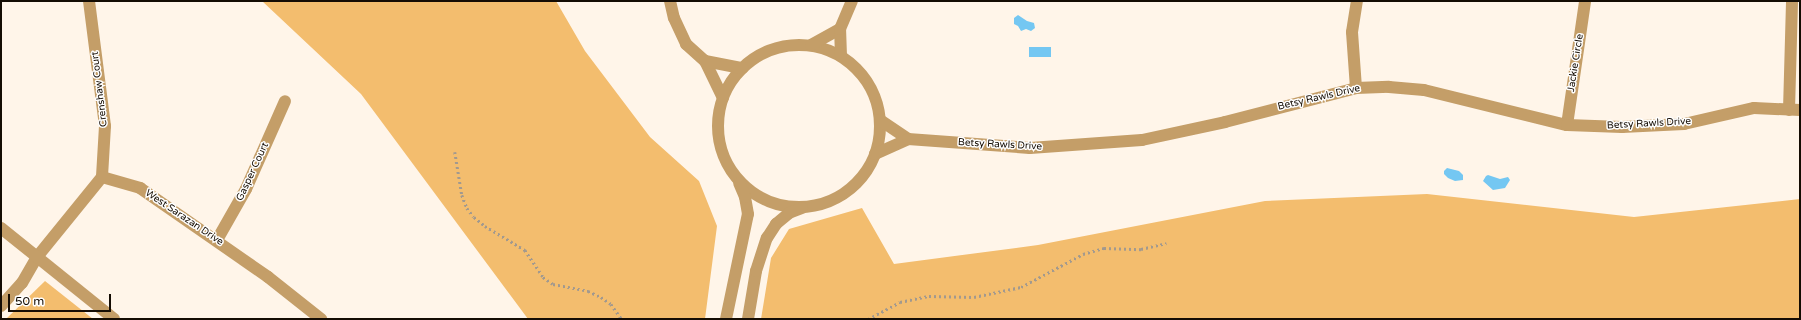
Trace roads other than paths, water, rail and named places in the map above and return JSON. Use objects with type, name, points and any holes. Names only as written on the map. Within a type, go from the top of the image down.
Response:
[{"type":"street","name":"Crenshaw Court","points":[[89,1],[105,126],[102,177]]},
{"type":"street","points":[[670,1],[674,18],[686,44],[705,61],[723,98]]},
{"type":"street","points":[[841,56],[840,30],[852,1]]},
{"type":"street","points":[[1356,88],[1352,32],[1357,1]]},
{"type":"street","name":"Jackie Circle","points":[[1566,125],[1585,1]]},
{"type":"street","points":[[1792,1],[1794,110]]},
{"type":"street","points":[[811,45],[840,30]]},
{"type":"street","points":[[726,319],[748,214],[745,197],[736,176],[728,164],[718,134],[719,112],[723,98],[734,77],[753,58],[775,48],[789,45],[811,45],[827,49],[841,56],[852,64],[868,83],[873,92],[880,120],[880,138],[868,169],[852,188],[841,196],[827,202],[805,207],[789,213],[776,224],[767,238],[756,271],[748,319]]},
{"type":"street","points":[[705,61],[742,68]]},
{"type":"street","name":"Betsy Rawls Drive","points":[[875,154],[908,139],[1030,148],[1142,140],[1225,122],[1356,88],[1389,87],[1424,90],[1566,125],[1622,127],[1684,124],[1754,108],[1794,110]]},
{"type":"street","name":"Gasper Court","points":[[217,240],[246,189],[285,101]]},
{"type":"street","name":"Betsy Rawls Drive","points":[[880,120],[908,139]]},
{"type":"street","points":[[736,176],[752,192],[763,198],[781,205],[805,207]]},
{"type":"street","name":"West Sarazan Drive","points":[[102,177],[140,188],[217,240],[268,277],[321,319]]},
{"type":"street","points":[[1,306],[22,283],[37,257],[102,177]]},
{"type":"street","points":[[1,228],[114,319]]},
{"type":"water","points":[[1018,15],[1027,21],[1034,23],[1035,28],[1031,31],[1026,29],[1021,31],[1018,26],[1014,24],[1014,18]]},
{"type":"water","points":[[1029,47],[1051,47],[1051,57],[1029,57]]},
{"type":"water","points":[[1447,168],[1459,171],[1463,175],[1463,180],[1455,181],[1448,178],[1444,174],[1444,171]]},
{"type":"water","points":[[1488,175],[1500,179],[1508,177],[1510,180],[1505,188],[1493,190],[1483,181]]}]
